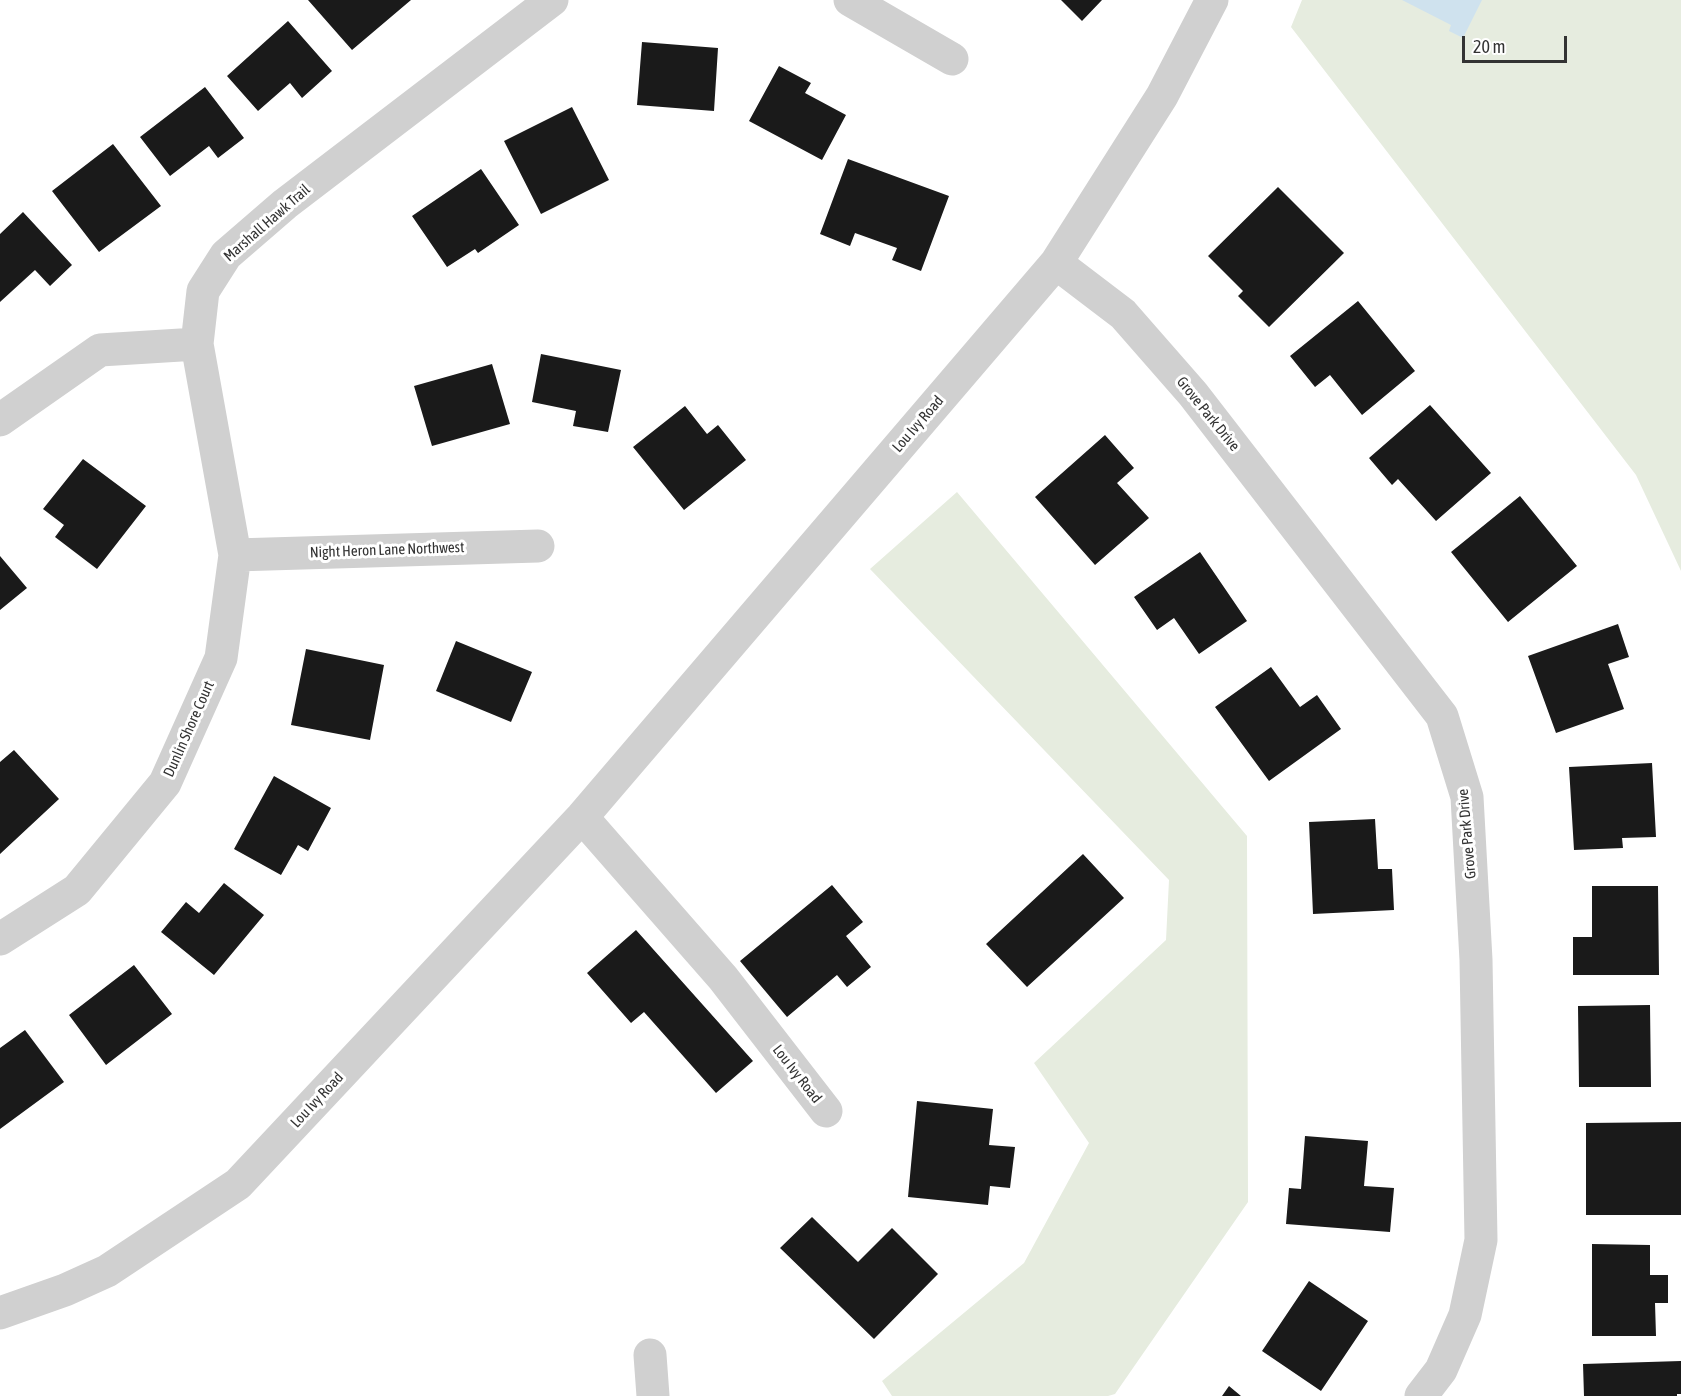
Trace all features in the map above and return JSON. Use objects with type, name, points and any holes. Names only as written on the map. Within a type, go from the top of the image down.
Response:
[{"type":"street","name":"Marshall Hawk Trail","points":[[235,555],[197,344],[203,291],[226,255],[285,204],[552,0]]},
{"type":"street","points":[[850,0],[952,59]]},
{"type":"street","name":"Lou Ivy Road","points":[[0,1313],[65,1290],[107,1271],[238,1184],[582,817],[1056,263],[1162,96],[1212,0]]},
{"type":"street","name":"Grove Park Drive","points":[[1056,263],[1123,314],[1193,394],[1442,716],[1467,797],[1476,960],[1481,1240],[1465,1315],[1441,1370],[1421,1396]]},
{"type":"street","points":[[0,420],[100,350],[197,344]]},
{"type":"street","name":"Night Heron Lane Northwest","points":[[235,555],[538,546]]},
{"type":"street","name":"Dunlin Shore Court","points":[[0,939],[77,890],[165,783],[221,657],[235,555]]},
{"type":"street","name":"Lou Ivy Road","points":[[582,817],[723,978],[826,1111]]},
{"type":"street","points":[[650,1355],[652,1396]]},
{"type":"shaded area","points":[[1302,0],[1681,0],[1681,571],[1636,475],[1291,27]]},
{"type":"shaded area","points":[[957,492],[1247,836],[1248,1202],[1115,1394],[1108,1396],[892,1396],[882,1381],[1024,1263],[1089,1143],[1034,1063],[1166,940],[1169,880],[870,569]]},
{"type":"water","points":[[1402,0],[1482,0],[1463,38],[1449,31],[1451,25]]},
{"type":"building","points":[[308,0],[411,0],[352,50]]},
{"type":"building","points":[[1061,0],[1102,0],[1082,21]]},
{"type":"building","points":[[288,21],[332,71],[302,98],[290,83],[258,111],[227,76]]},
{"type":"building","points":[[642,42],[718,48],[714,111],[637,105]]},
{"type":"building","points":[[779,66],[811,83],[805,93],[846,115],[822,160],[749,121]]},
{"type":"building","points":[[205,87],[244,138],[218,158],[209,146],[170,176],[140,137]]},
{"type":"building","points":[[572,107],[609,180],[541,214],[504,141]]},
{"type":"building","points":[[113,144],[161,206],[99,252],[52,191]]},
{"type":"building","points":[[848,159],[949,196],[921,271],[892,260],[897,248],[855,233],[850,246],[820,234]]},
{"type":"building","points":[[481,169],[519,225],[478,253],[475,249],[447,267],[412,216]]},
{"type":"building","points":[[1278,187],[1344,253],[1269,327],[1238,296],[1243,291],[1208,256]]},
{"type":"building","points":[[23,212],[72,265],[50,286],[35,270],[0,302],[0,234]]},
{"type":"building","points":[[1358,301],[1415,371],[1362,415],[1330,375],[1315,387],[1290,356]]},
{"type":"building","points":[[541,354],[621,370],[608,432],[573,426],[576,411],[532,402]]},
{"type":"building","points":[[492,364],[510,424],[432,446],[414,386]]},
{"type":"building","points":[[1430,405],[1491,473],[1436,521],[1398,479],[1392,485],[1369,458]]},
{"type":"building","points":[[685,406],[707,434],[718,425],[746,460],[684,510],[633,447]]},
{"type":"building","points":[[1105,435],[1134,468],[1117,483],[1149,518],[1095,565],[1035,497]]},
{"type":"building","points":[[83,459],[146,506],[97,569],[55,537],[64,525],[43,509]]},
{"type":"building","points":[[1520,496],[1577,566],[1508,622],[1451,552]]},
{"type":"building","points":[[1200,552],[1247,621],[1199,654],[1174,618],[1157,630],[1134,597]]},
{"type":"building","points":[[0,556],[27,588],[0,610]]},
{"type":"building","points":[[1618,624],[1629,657],[1608,664],[1624,709],[1556,733],[1528,656]]},
{"type":"building","points":[[456,641],[532,672],[511,722],[436,691]]},
{"type":"building","points":[[306,649],[384,665],[370,740],[291,725]]},
{"type":"building","points":[[1271,667],[1300,707],[1317,695],[1341,729],[1269,781],[1215,707]]},
{"type":"building","points":[[14,750],[59,799],[0,854],[0,762]]},
{"type":"building","points":[[1652,763],[1656,837],[1622,838],[1623,848],[1574,850],[1569,767]]},
{"type":"building","points":[[274,776],[331,808],[308,851],[298,845],[281,875],[234,849]]},
{"type":"building","points":[[1375,819],[1378,869],[1392,869],[1394,910],[1313,914],[1309,822]]},
{"type":"building","points":[[1083,854],[1124,898],[1027,987],[986,944]]},
{"type":"building","points":[[224,883],[264,915],[214,975],[161,932],[186,902],[199,913]]},
{"type":"building","points":[[832,885],[863,922],[846,936],[871,967],[847,987],[837,975],[787,1017],[740,961]]},
{"type":"building","points":[[1592,886],[1658,886],[1659,975],[1573,975],[1573,937],[1592,937]]},
{"type":"building","points":[[636,930],[753,1061],[716,1093],[644,1012],[631,1023],[587,973]]},
{"type":"building","points":[[134,965],[172,1014],[106,1065],[69,1015]]},
{"type":"building","points":[[1650,1005],[1651,1087],[1579,1087],[1578,1006]]},
{"type":"building","points":[[25,1030],[64,1082],[0,1129],[0,1048]]},
{"type":"building","points":[[917,1101],[993,1109],[989,1145],[1015,1147],[1010,1188],[990,1186],[988,1205],[908,1197]]},
{"type":"building","points":[[1681,1122],[1681,1215],[1586,1215],[1586,1123]]},
{"type":"building","points":[[1305,1136],[1368,1141],[1364,1186],[1394,1188],[1390,1232],[1286,1224],[1289,1188],[1301,1189]]},
{"type":"building","points":[[812,1217],[858,1262],[892,1228],[938,1274],[874,1339],[780,1248]]},
{"type":"building","points":[[1592,1244],[1650,1245],[1650,1275],[1668,1275],[1668,1303],[1655,1303],[1656,1336],[1592,1336]]},
{"type":"building","points":[[1309,1281],[1368,1321],[1321,1391],[1262,1351]]},
{"type":"building","points":[[1681,1361],[1681,1394],[1677,1396],[1584,1396],[1583,1364]]},
{"type":"building","points":[[1229,1386],[1241,1396],[1222,1396]]}]
